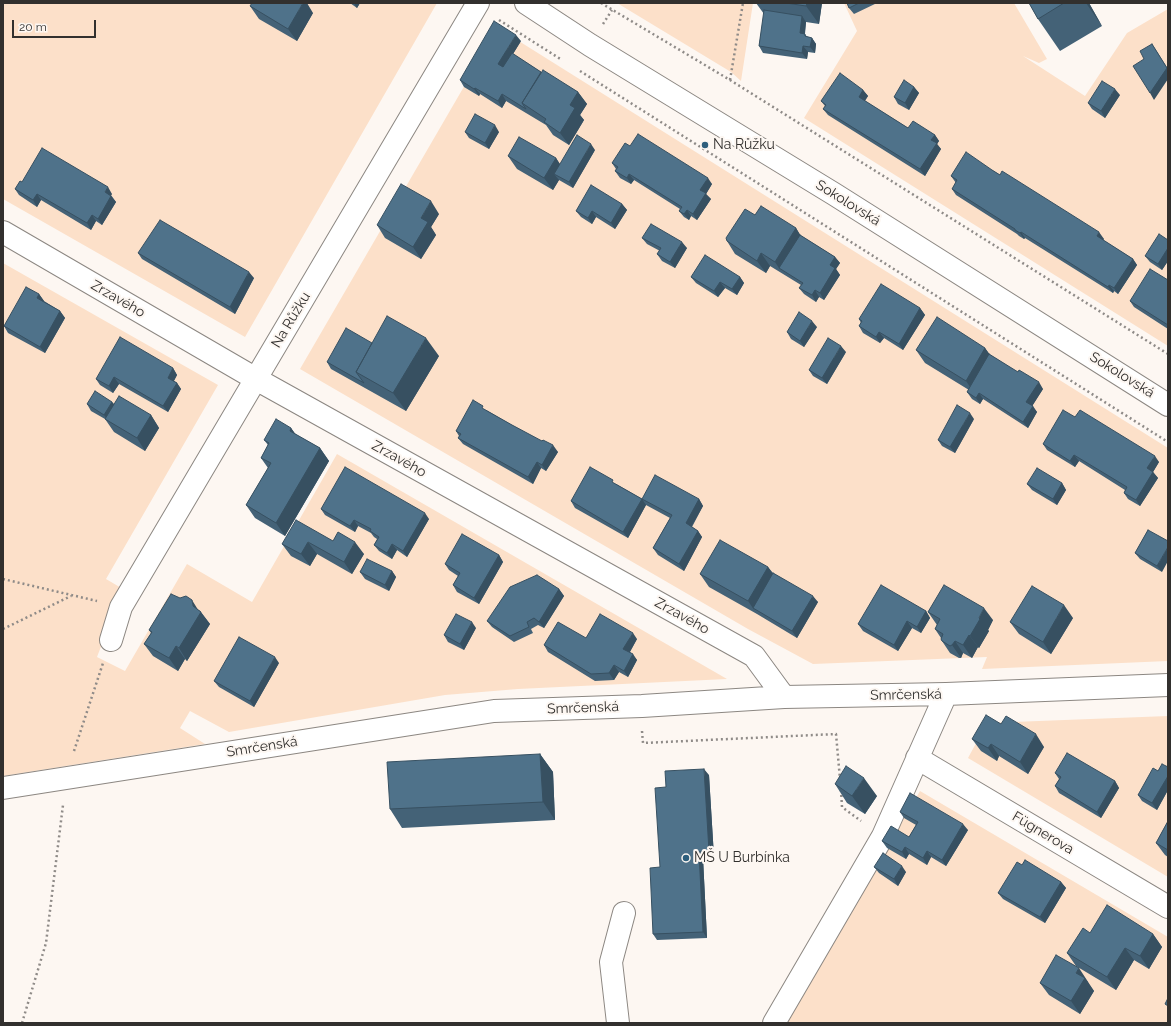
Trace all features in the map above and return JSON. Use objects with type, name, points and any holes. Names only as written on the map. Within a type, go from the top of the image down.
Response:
[{"type":"street","name":"Sokolovská","points":[[526,3],[590,45],[834,194],[1168,405]]},
{"type":"street","name":"Na Růžku","points":[[111,640],[121,607],[477,5]]},
{"type":"street","name":"Zrzavého","points":[[3,232],[256,379],[754,656],[784,697]]},
{"type":"street","name":"Smrčenská","points":[[3,788],[494,712],[642,706],[784,697],[946,694],[1168,685]]},
{"type":"street","points":[[774,1023],[883,836],[946,694]]},
{"type":"street","name":"Fügnerova","points":[[917,758],[1168,907]]},
{"type":"street","points":[[618,1023],[611,962],[624,913]]},
{"type":"path","points":[[601,3],[730,80],[1168,354]]},
{"type":"path","points":[[730,80],[743,3]]},
{"type":"path","points":[[477,5],[563,61]]},
{"type":"path","points":[[576,69],[1168,442]]},
{"type":"path","points":[[3,579],[121,607]]},
{"type":"path","points":[[3,629],[72,595]]},
{"type":"path","points":[[22,1023],[46,943],[66,778],[111,640]]},
{"type":"path","points":[[642,706],[643,743],[836,734],[842,807],[883,836]]},
{"type":"shaded area","points":[[3,3],[437,3],[245,337],[3,199]]},
{"type":"shaded area","points":[[617,3],[753,3],[741,81],[731,72]]},
{"type":"shaded area","points":[[844,3],[1014,3],[1047,59],[1039,63],[1023,56],[1085,96],[1127,33],[1168,9],[1168,346],[804,118],[857,31]]},
{"type":"shaded area","points":[[498,28],[1168,448],[1168,661],[982,669],[987,657],[813,664],[748,629],[300,369]]},
{"type":"shaded area","points":[[3,263],[218,385],[106,579],[123,589],[97,657],[125,671],[187,564],[252,602],[337,454],[727,679],[518,689],[445,695],[229,732],[190,711],[180,728],[205,744],[3,776]]},
{"type":"shaded area","points":[[1168,716],[1168,877],[968,758],[987,723]]},
{"type":"shaded area","points":[[920,791],[1168,937],[1168,1023],[783,1023]]},
{"type":"building","points":[[252,3],[303,3],[288,29],[250,6]]},
{"type":"building","points":[[786,3],[807,3],[806,6]]},
{"type":"building","points":[[847,3],[859,3],[849,8]]},
{"type":"building","points":[[1029,3],[1064,3],[1038,19]]},
{"type":"building","points":[[764,10],[802,16],[800,33],[812,38],[810,47],[803,46],[802,53],[759,46]]},
{"type":"building","points":[[494,21],[516,35],[498,64],[503,67],[512,53],[541,72],[522,103],[526,109],[502,94],[498,101],[460,80]]},
{"type":"building","points":[[1152,44],[1167,68],[1150,93],[1133,66],[1144,59],[1140,51]]},
{"type":"building","points":[[543,70],[578,92],[570,105],[575,108],[560,133],[544,122],[546,119],[522,103]]},
{"type":"building","points":[[840,73],[863,90],[859,97],[908,128],[913,121],[935,135],[931,140],[937,143],[920,169],[823,109],[826,105],[821,101]]},
{"type":"building","points":[[904,80],[914,87],[905,103],[894,97]]},
{"type":"building","points":[[1102,81],[1115,89],[1101,111],[1088,103]]},
{"type":"building","points":[[475,114],[495,125],[485,143],[465,132]]},
{"type":"building","points":[[638,134],[708,178],[700,190],[706,193],[693,214],[687,210],[684,214],[679,211],[682,207],[629,174],[627,178],[615,171],[618,167],[612,163],[625,143],[630,146]]},
{"type":"building","points":[[577,135],[591,144],[569,182],[554,174]]},
{"type":"building","points":[[519,137],[556,158],[544,178],[508,156]]},
{"type":"building","points":[[42,148],[108,187],[105,192],[111,196],[98,219],[92,215],[87,223],[37,194],[33,200],[15,189],[20,181],[22,182]]},
{"type":"building","points":[[966,152],[1000,175],[1002,171],[1099,232],[1097,236],[1133,259],[1114,288],[1109,285],[1108,287],[1021,232],[1020,233],[1015,230],[952,189],[957,180],[951,176]]},
{"type":"building","points":[[401,184],[431,201],[421,218],[428,222],[413,247],[377,225]]},
{"type":"building","points":[[591,185],[622,204],[611,223],[592,211],[588,218],[576,211]]},
{"type":"building","points":[[761,206],[796,228],[775,262],[761,253],[757,261],[727,241],[726,238],[745,209],[755,215]]},
{"type":"building","points":[[160,220],[249,272],[230,307],[138,253]]},
{"type":"building","points":[[651,224],[682,242],[670,262],[657,254],[661,248],[642,238]]},
{"type":"building","points":[[1159,234],[1168,240],[1168,248],[1158,264],[1145,256]]},
{"type":"building","points":[[800,235],[835,257],[830,265],[835,268],[820,293],[815,290],[812,295],[799,288],[803,283],[779,268]]},
{"type":"building","points":[[705,255],[740,277],[732,289],[720,282],[714,291],[691,277]]},
{"type":"building","points":[[1150,269],[1168,280],[1168,325],[1130,301]]},
{"type":"building","points":[[881,284],[920,308],[899,344],[879,332],[876,337],[859,326],[862,321],[859,319]]},
{"type":"building","points":[[26,287],[39,294],[37,298],[60,311],[40,347],[4,326]]},
{"type":"building","points":[[799,312],[812,321],[800,341],[787,332]]},
{"type":"building","points":[[387,316],[426,338],[393,393],[356,372]]},
{"type":"building","points":[[937,317],[985,348],[966,381],[916,350]]},
{"type":"building","points":[[346,328],[372,343],[356,372],[364,383],[327,362]]},
{"type":"building","points":[[120,337],[173,368],[168,378],[177,383],[163,406],[114,377],[109,386],[96,379]]},
{"type":"building","points":[[828,338],[841,346],[822,378],[809,370]]},
{"type":"building","points":[[989,354],[1018,372],[1019,370],[1039,382],[1026,402],[1033,406],[1023,422],[979,393],[976,398],[967,392]]},
{"type":"building","points":[[95,391],[112,402],[104,415],[87,404]]},
{"type":"building","points":[[119,396],[151,415],[137,438],[105,419]]},
{"type":"building","points":[[473,400],[483,406],[482,408],[512,425],[542,441],[543,440],[553,445],[542,465],[537,462],[528,477],[458,438],[461,434],[456,431]]},
{"type":"building","points":[[957,405],[970,413],[950,447],[938,440]]},
{"type":"building","points":[[1063,410],[1075,417],[1080,410],[1155,456],[1147,468],[1153,472],[1136,500],[1124,493],[1127,487],[1074,455],[1070,461],[1043,444]]},
{"type":"building","points":[[276,419],[291,428],[290,431],[320,448],[276,523],[246,505],[271,463],[261,458],[269,443],[264,440]]},
{"type":"building","points":[[345,467],[425,513],[403,551],[392,544],[387,553],[374,545],[379,537],[370,531],[371,529],[354,520],[350,526],[321,509]]},
{"type":"building","points":[[590,467],[613,480],[612,482],[642,499],[623,532],[571,501]]},
{"type":"building","points":[[1037,468],[1062,483],[1053,499],[1027,484]]},
{"type":"building","points":[[655,475],[699,499],[686,523],[698,531],[679,564],[653,548],[672,515],[642,499]]},
{"type":"building","points":[[296,520],[333,541],[338,532],[355,542],[344,562],[308,542],[301,554],[282,544]]},
{"type":"building","points":[[1148,530],[1168,541],[1168,547],[1157,566],[1135,553]]},
{"type":"building","points":[[462,534],[499,555],[474,598],[453,585],[460,573],[445,564]]},
{"type":"building","points":[[720,540],[768,567],[748,601],[700,574]]},
{"type":"building","points":[[367,559],[392,571],[385,585],[360,572]]},
{"type":"building","points":[[773,573],[813,596],[792,631],[753,608]]},
{"type":"building","points":[[537,575],[559,589],[539,622],[534,618],[527,622],[529,627],[510,636],[487,621],[510,587]]},
{"type":"building","points":[[881,585],[926,611],[917,627],[907,621],[894,645],[858,624]]},
{"type":"building","points":[[944,585],[984,608],[979,618],[980,619],[963,645],[955,641],[950,646],[942,641],[941,639],[943,634],[935,629],[940,619],[928,612]]},
{"type":"building","points":[[1032,586],[1064,605],[1043,642],[1010,622]]},
{"type":"building","points":[[171,594],[180,598],[186,596],[192,600],[193,606],[201,612],[179,648],[176,646],[169,658],[144,644],[152,632],[149,630]]},
{"type":"building","points":[[456,614],[472,622],[460,644],[444,635]]},
{"type":"building","points":[[600,614],[633,633],[623,649],[633,654],[624,671],[614,665],[609,673],[591,674],[544,645],[558,622],[586,638]]},
{"type":"building","points":[[239,637],[275,657],[250,701],[214,681]]},
{"type":"building","points":[[986,715],[1001,724],[1006,716],[1036,734],[1020,762],[991,744],[988,748],[972,739]]},
{"type":"building","points":[[1067,753],[1115,781],[1097,812],[1055,786],[1061,777],[1055,773]]},
{"type":"building","points":[[540,754],[543,802],[390,809],[387,762]]},
{"type":"building","points":[[1162,764],[1168,767],[1168,776],[1152,803],[1138,795],[1153,768],[1158,771]]},
{"type":"building","points":[[846,766],[864,778],[852,796],[835,784]]},
{"type":"building","name":"MŠ U Burbínka","points":[[704,769],[709,851],[699,852],[703,932],[653,934],[650,868],[660,867],[655,788],[666,787],[665,771]]},
{"type":"building","points":[[910,793],[963,824],[942,860],[927,851],[923,858],[905,847],[902,852],[882,841],[891,826],[909,837],[918,822],[900,812]]},
{"type":"building","points":[[1168,821],[1168,850],[1156,843]]},
{"type":"building","points":[[883,853],[902,866],[894,879],[874,867]]},
{"type":"building","points":[[1025,860],[1061,882],[1040,917],[998,893],[1017,862],[1022,865]]},
{"type":"building","points":[[1107,905],[1153,934],[1140,956],[1125,948],[1107,977],[1067,953],[1083,928],[1090,933]]},
{"type":"building","points":[[1056,955],[1079,968],[1076,973],[1085,978],[1071,1001],[1040,983]]},
{"type":"building","points":[[1168,998],[1168,1006],[1165,1004]]},
{"type":"place","name":"Na Růžku","points":[[705,145]]},
{"type":"place","name":"MŠ U Burbínka","points":[[686,858]]}]
